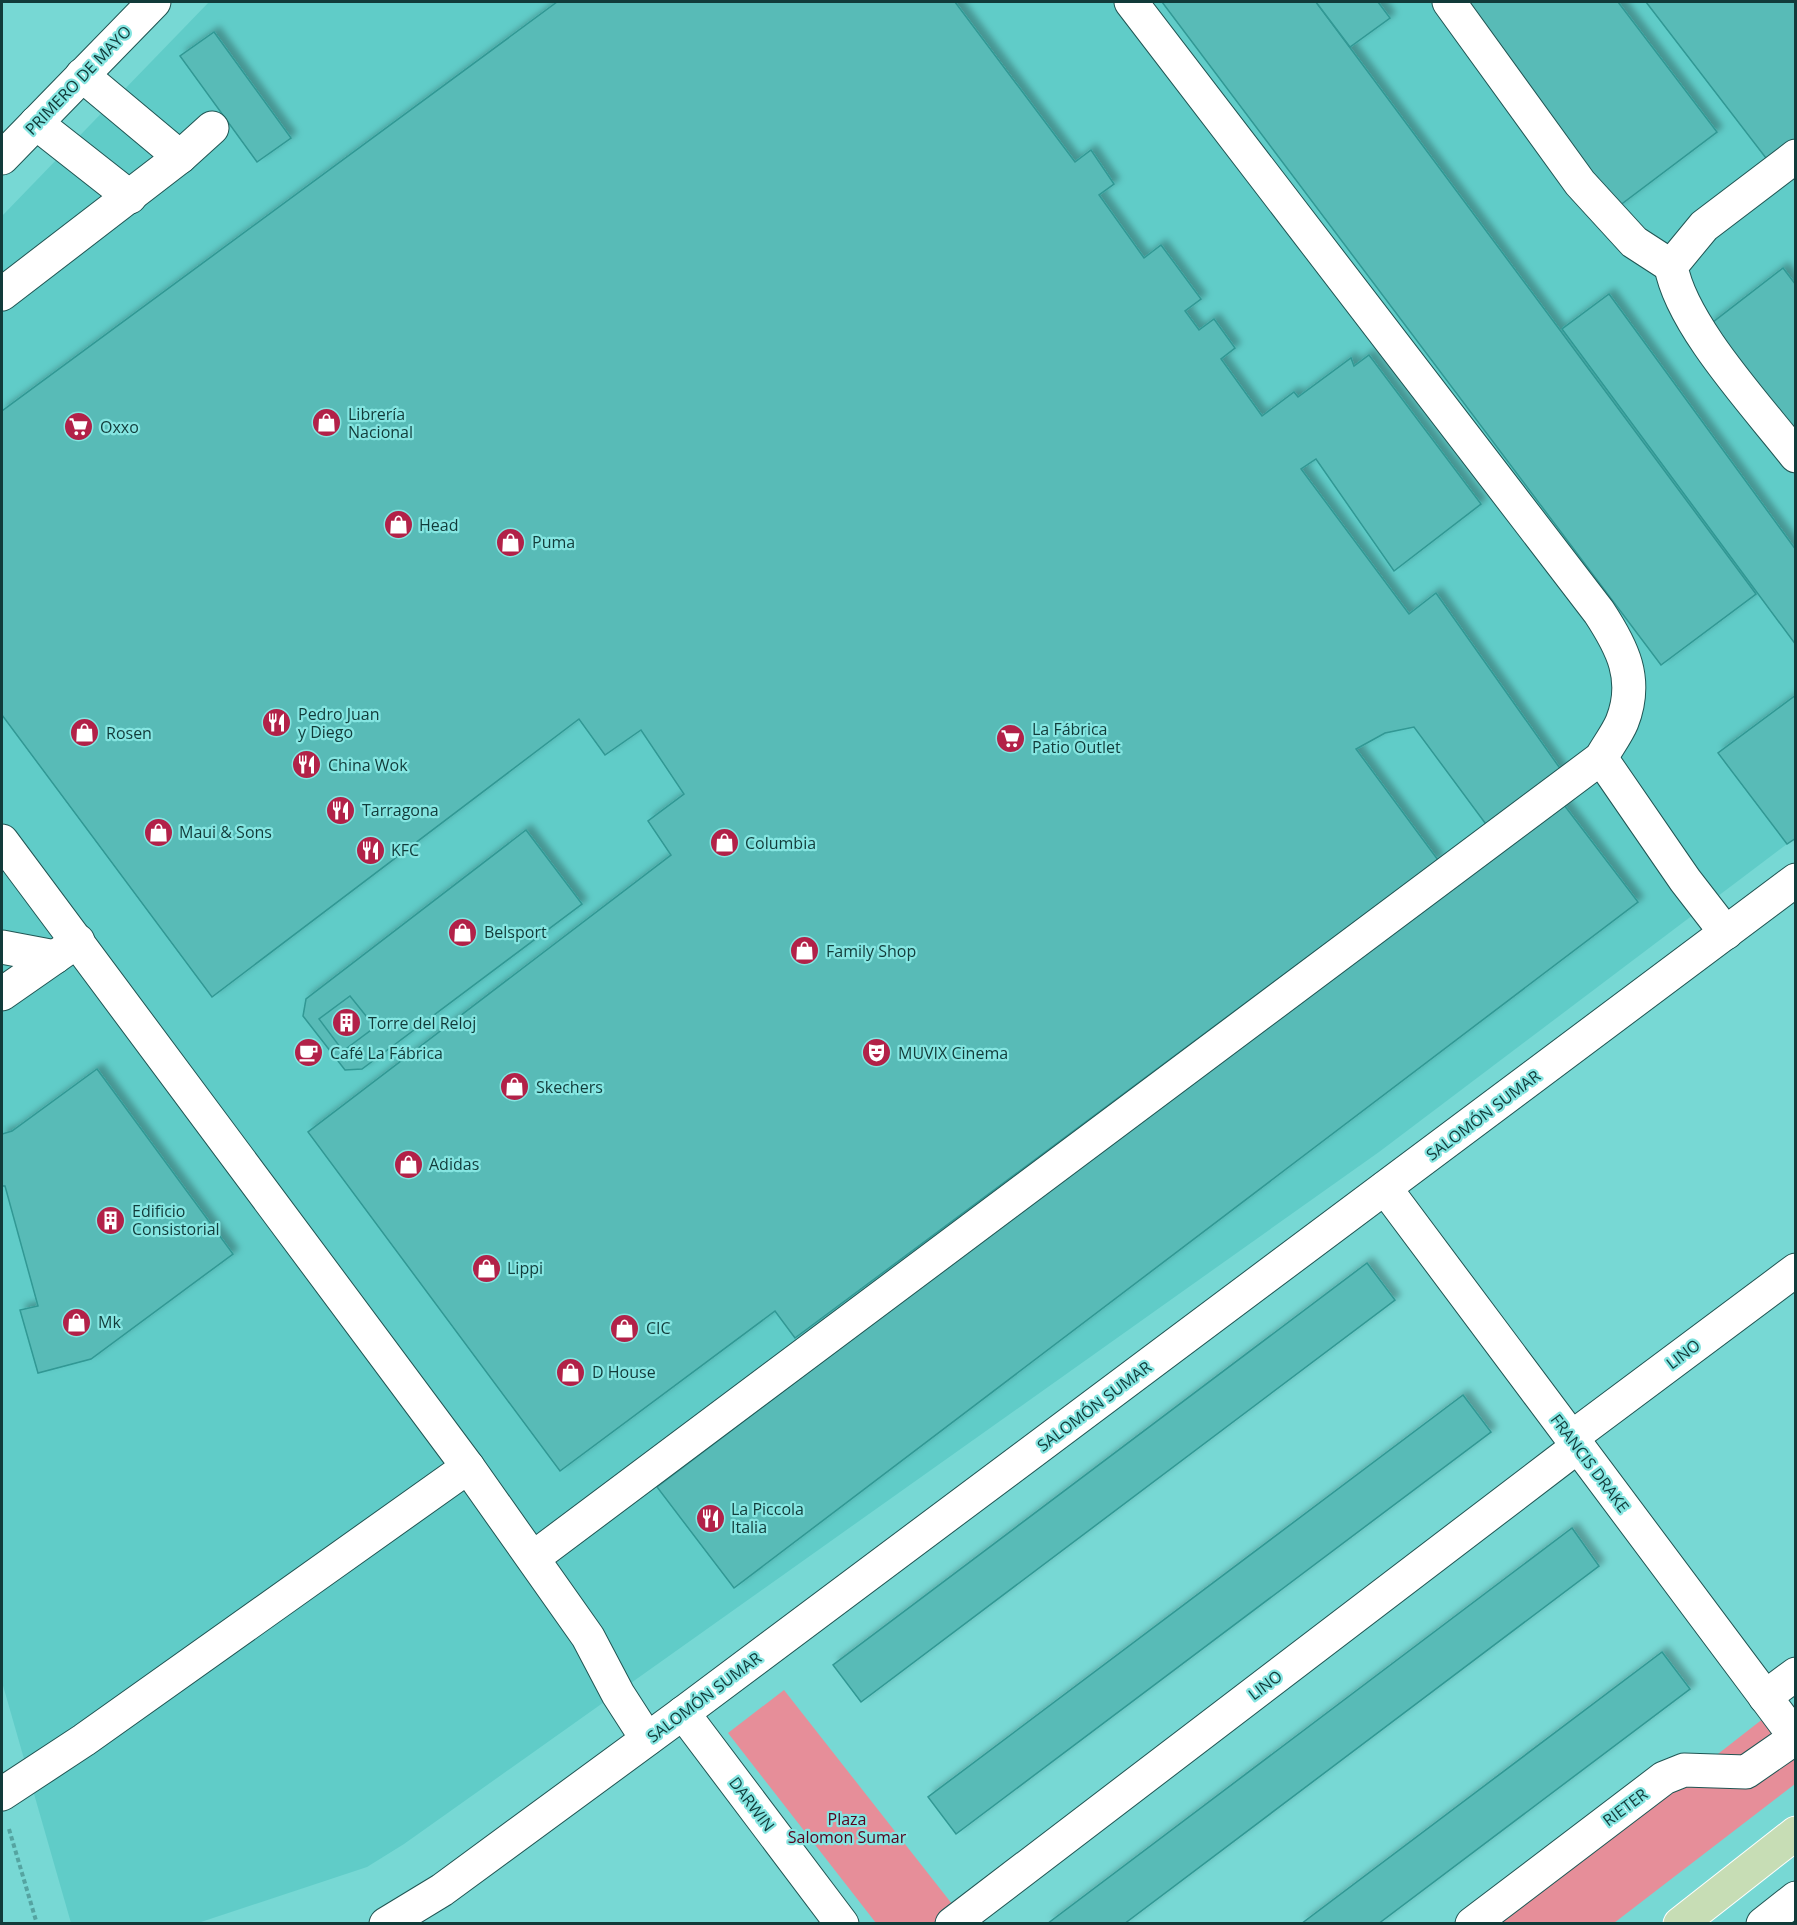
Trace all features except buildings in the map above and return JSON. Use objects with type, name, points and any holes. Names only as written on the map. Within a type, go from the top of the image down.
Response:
[{"type":"main road","points":[[1680,1923],[1796,1833]]},
{"type":"street","name":"PRIMERO DE MAYO","points":[[2,158],[154,2]]},
{"type":"street","points":[[533,1558],[1600,758],[1623,721],[1630,682],[1622,646],[1599,612],[1131,2]]},
{"type":"street","points":[[1449,2],[1581,183],[1634,242],[1671,266],[1675,286],[1703,336],[1796,456]]},
{"type":"street","points":[[81,75],[180,157]]},
{"type":"street","points":[[36,123],[130,196]]},
{"type":"street","points":[[2,294],[180,157],[212,128]]},
{"type":"street","points":[[1671,266],[1704,226],[1796,156]]},
{"type":"street","points":[[1600,758],[1685,880],[1726,933]]},
{"type":"street","points":[[2,840],[66,949],[468,1467],[588,1637],[618,1694],[647,1739]]},
{"type":"street","name":"SALOMÓN SUMAR","points":[[386,1923],[442,1890],[683,1713],[1796,880]]},
{"type":"street","points":[[2,947],[66,949]]},
{"type":"street","points":[[2,994],[66,949]]},
{"type":"street","name":"FRANCIS DRAKE","points":[[1385,1188],[1796,1738]]},
{"type":"street","name":"LINO","points":[[952,1923],[1796,1270]]},
{"type":"street","points":[[2,1794],[84,1740],[468,1467]]},
{"type":"street","points":[[1766,1697],[1796,1674]]},
{"type":"street","name":"DARWIN","points":[[683,1713],[842,1923]]},
{"type":"street","name":"RIETER","points":[[1472,1923],[1664,1778],[1684,1770],[1746,1772],[1796,1738]]},
{"type":"street","points":[[1763,1923],[1796,1899]]},
{"type":"path","points":[[8,1826],[37,1923]]},
{"type":"shaded area","points":[[209,2],[1795,2],[1795,838],[1379,1152],[404,1844],[367,1867],[198,1923],[71,1923],[2,1682],[2,216]]},
{"type":"green space","name":"Plaza Salomon Sumar","points":[[784,1690],[967,1923],[876,1923],[728,1733]]},
{"type":"green space","points":[[1782,1704],[1795,1724],[1795,1784],[1614,1923],[1500,1924]]},
{"type":"place","name":"Librería Nacional","points":[[327,423]]},
{"type":"place","name":"Oxxo","points":[[79,427]]},
{"type":"place","name":"Head","points":[[398,525]]},
{"type":"place","name":"Puma","points":[[511,542]]},
{"type":"place","name":"Pedro Juan y Diego","points":[[277,723]]},
{"type":"place","name":"Rosen","points":[[85,733]]},
{"type":"place","name":"La Fábrica Patio Outlet","points":[[1011,738]]},
{"type":"place","name":"China Wok","points":[[307,765]]},
{"type":"place","name":"Tarragona","points":[[341,810]]},
{"type":"place","name":"Maui & Sons","points":[[158,832]]},
{"type":"place","name":"Columbia","points":[[724,843]]},
{"type":"place","name":"KFC","points":[[370,850]]},
{"type":"place","name":"Belsport","points":[[463,932]]},
{"type":"place","name":"Family Shop","points":[[805,951]]},
{"type":"place","name":"Torre del Reloj","points":[[347,1023]]},
{"type":"place","name":"Café La Fábrica","points":[[309,1053]]},
{"type":"place","name":"MUVIX Cinema","points":[[877,1053]]},
{"type":"place","name":"Skechers","points":[[515,1087]]},
{"type":"place","name":"Adidas","points":[[408,1164]]},
{"type":"place","name":"Edificio Consistorial","points":[[111,1220]]},
{"type":"place","name":"Lippi","points":[[486,1268]]},
{"type":"place","name":"Mk","points":[[77,1322]]},
{"type":"place","name":"CIC","points":[[625,1328]]},
{"type":"place","name":"D House","points":[[571,1372]]},
{"type":"place","name":"La Piccola Italia","points":[[710,1518]]}]
